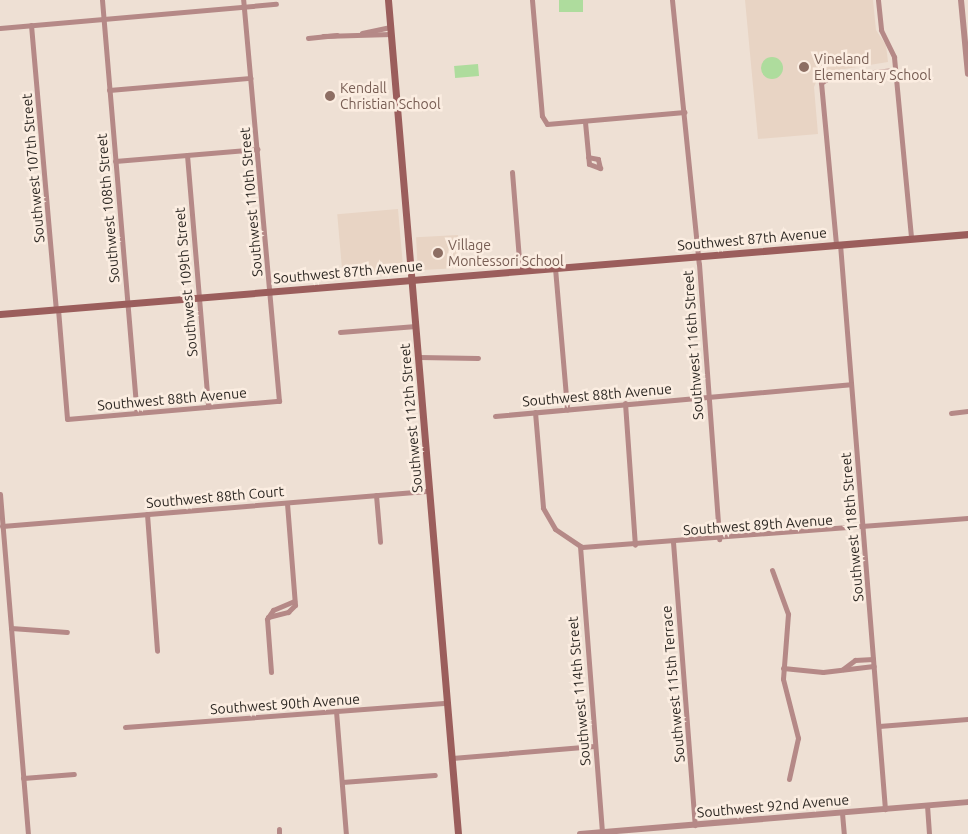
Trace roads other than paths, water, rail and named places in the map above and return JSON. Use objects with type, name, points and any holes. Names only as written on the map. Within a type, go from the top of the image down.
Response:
[{"type":"main road","name":"Southwest 112th Street","points":[[388,0],[458,834]]},
{"type":"main road","name":"Southwest 87th Avenue","points":[[0,314],[968,234]]},
{"type":"street","name":"Southwest 108th Street","points":[[102,0],[137,413]]},
{"type":"street","points":[[532,0],[542,118],[551,126],[684,112]]},
{"type":"street","name":"Southwest 116th Street","points":[[672,0],[698,256],[719,539]]},
{"type":"street","points":[[878,0],[881,30],[894,52],[911,238]]},
{"type":"street","points":[[961,0],[968,74]]},
{"type":"street","points":[[0,28],[104,19],[243,3],[276,4]]},
{"type":"street","name":"Southwest 110th Street","points":[[243,3],[279,402]]},
{"type":"street","name":"Southwest 107th Street","points":[[31,25],[67,419]]},
{"type":"street","points":[[308,38],[391,31]]},
{"type":"street","name":"Southwest 118th Street","points":[[885,809],[851,384],[822,81],[833,75],[896,70]]},
{"type":"street","points":[[110,90],[250,78]]},
{"type":"street","points":[[585,122],[588,157]]},
{"type":"street","points":[[115,162],[257,149]]},
{"type":"street","name":"Southwest 109th Street","points":[[187,155],[208,407]]},
{"type":"street","points":[[512,172],[520,271]]},
{"type":"street","points":[[555,268],[567,409]]},
{"type":"street","points":[[340,332],[416,326]]},
{"type":"street","points":[[419,357],[478,358]]},
{"type":"street","name":"Southwest 88th Avenue","points":[[495,416],[851,384]]},
{"type":"street","name":"Southwest 88th Avenue","points":[[67,419],[279,402]]},
{"type":"street","points":[[625,403],[635,545]]},
{"type":"street","points":[[951,413],[968,411]]},
{"type":"street","points":[[535,412],[543,508],[555,529],[580,546]]},
{"type":"street","name":"Southwest 88th Court","points":[[2,526],[430,491]]},
{"type":"street","points":[[0,494],[28,834]]},
{"type":"street","points":[[376,495],[380,542]]},
{"type":"street","points":[[271,672],[268,616],[288,612],[295,601],[287,503]]},
{"type":"street","points":[[147,514],[157,651]]},
{"type":"street","name":"Southwest 89th Avenue","points":[[580,546],[635,545],[719,539],[968,518]]},
{"type":"street","name":"Southwest 115th Terrace","points":[[673,542],[696,825]]},
{"type":"street","name":"Southwest 114th Street","points":[[580,546],[601,833]]},
{"type":"street","points":[[772,570],[788,614],[783,668],[798,738],[789,778]]},
{"type":"street","points":[[11,628],[67,632]]},
{"type":"street","points":[[843,669],[855,660],[873,659]]},
{"type":"street","points":[[783,668],[823,672],[874,666]]},
{"type":"street","name":"Southwest 90th Avenue","points":[[125,727],[448,702]]},
{"type":"street","points":[[336,711],[346,834]]},
{"type":"street","points":[[879,726],[968,719]]},
{"type":"street","points":[[452,758],[594,746]]},
{"type":"street","points":[[23,778],[74,774]]},
{"type":"street","points":[[342,782],[435,775]]},
{"type":"street","name":"Southwest 92nd Avenue","points":[[580,834],[968,802]]},
{"type":"street","points":[[927,805],[929,834]]},
{"type":"street","points":[[842,813],[844,834]]},
{"type":"place","name":"Vineland Elementary School","points":[[804,67]]},
{"type":"place","name":"Kendall Christian School","points":[[330,96]]},
{"type":"place","name":"Village Montessori School","points":[[438,253]]}]
